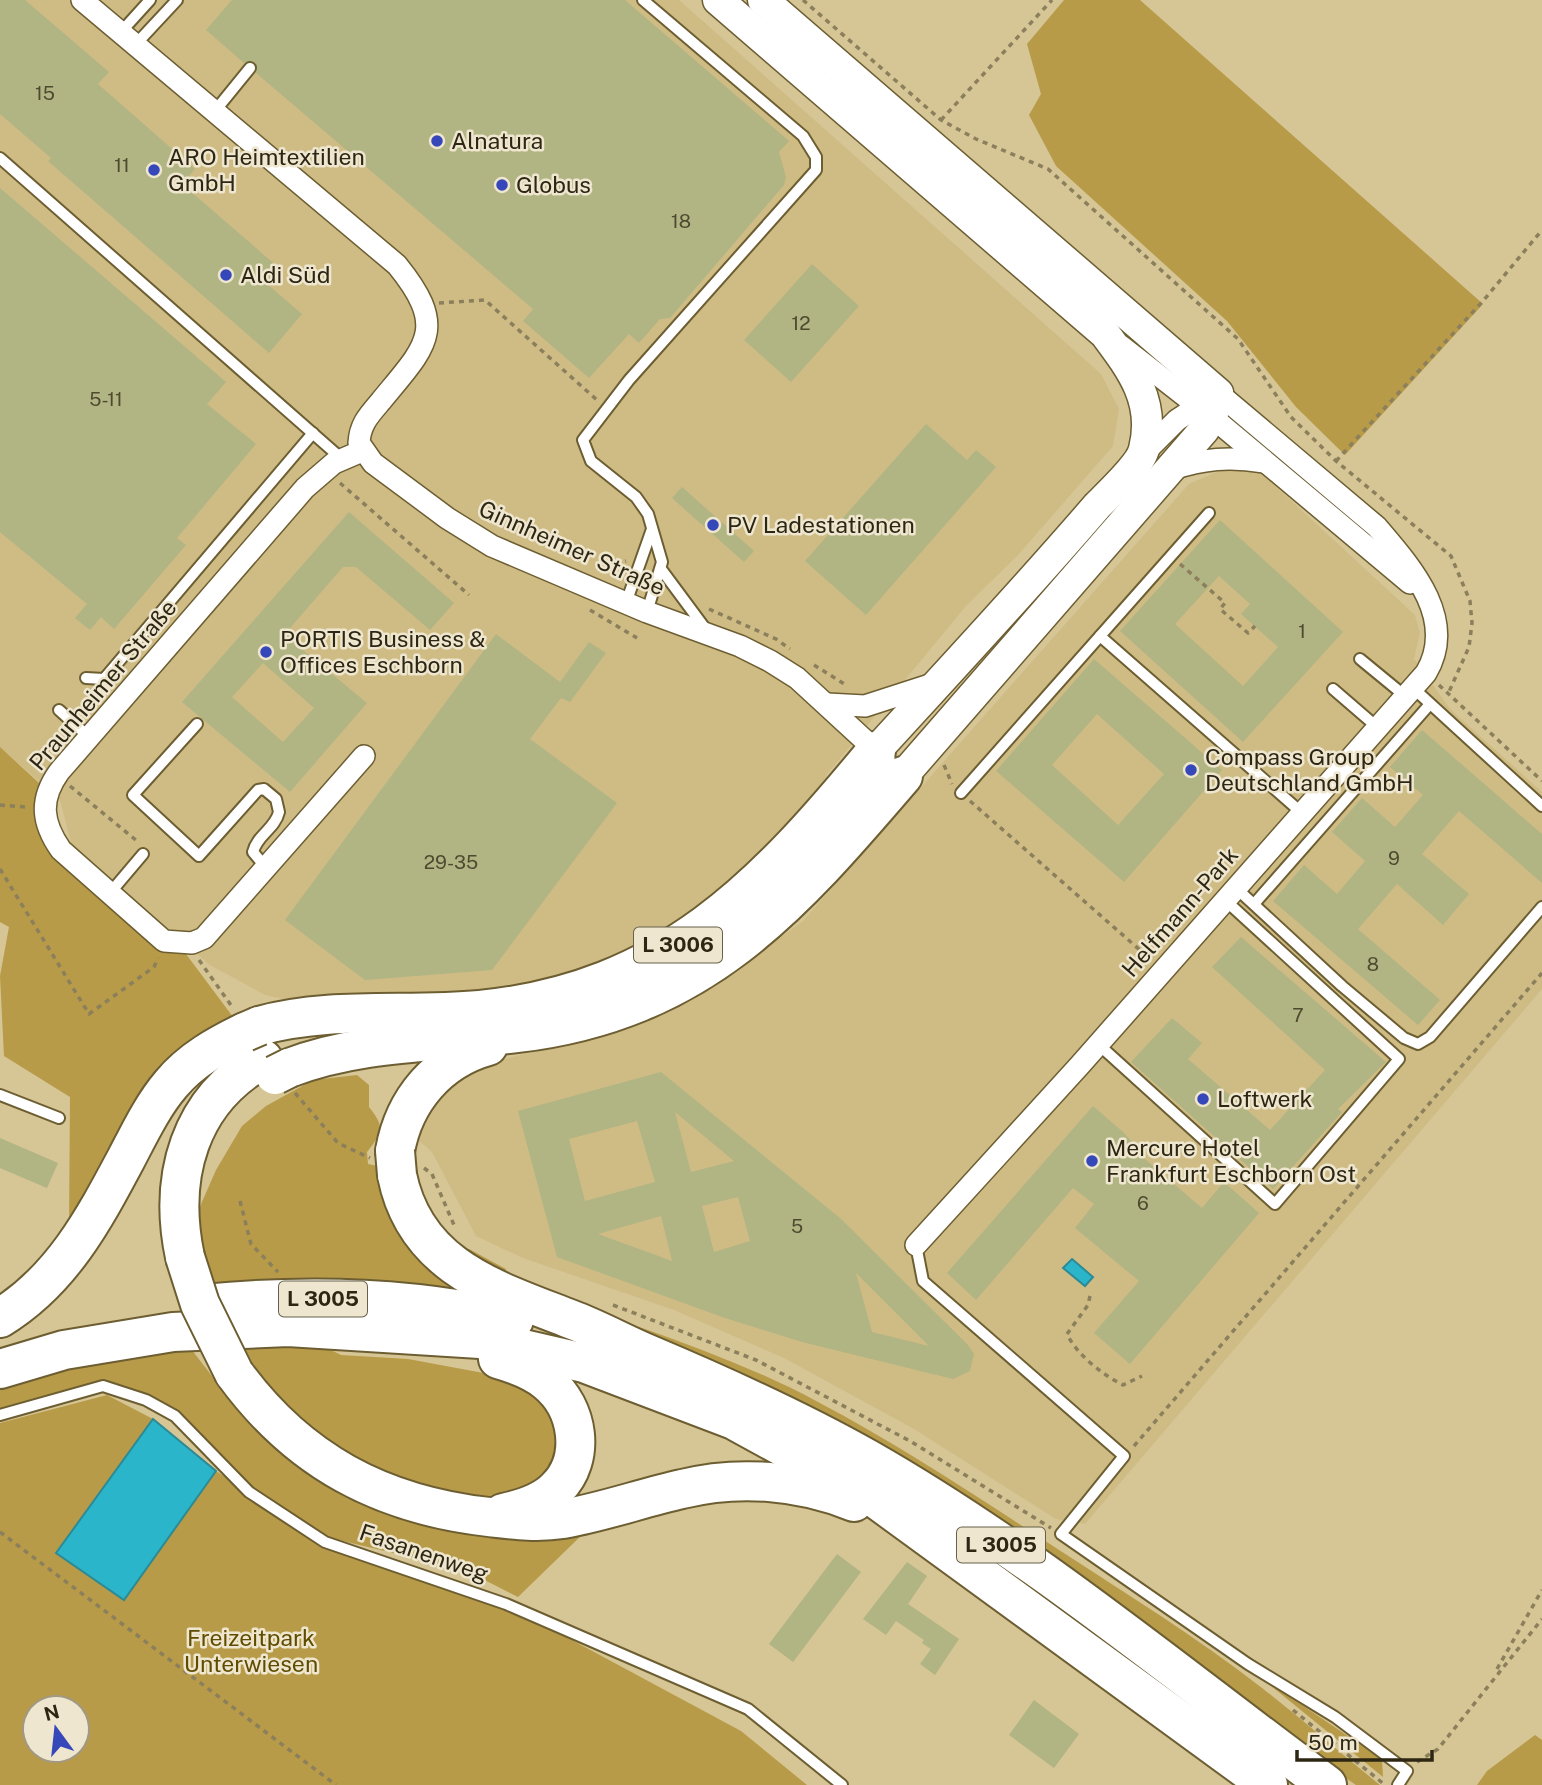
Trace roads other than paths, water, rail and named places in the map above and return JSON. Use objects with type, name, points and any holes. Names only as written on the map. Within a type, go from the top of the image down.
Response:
[{"type":"highway","name":"L 3006","points":[[266,1051],[337,1014],[412,1014],[502,1007],[562,995],[613,978],[664,954],[718,918],[890,764]]},
{"type":"highway","name":"L 3006","points":[[537,1031],[589,1019],[643,1000],[689,979],[727,956],[813,878],[890,764]]},
{"type":"highway","points":[[0,1318],[43,1286],[73,1251],[96,1217],[147,1119],[172,1083],[208,1052],[334,1053],[537,1031]]},
{"type":"highway","points":[[537,1031],[474,1050],[441,1069],[416,1097],[401,1126],[398,1163],[404,1208],[422,1237],[452,1264],[519,1300],[573,1320],[645,1353]]},
{"type":"highway","points":[[266,1051],[238,1102],[219,1124],[198,1157],[182,1191],[179,1211],[185,1257],[200,1304],[234,1373],[267,1415],[293,1439],[355,1480],[427,1508],[530,1522],[564,1519],[685,1488],[765,1482],[840,1496],[967,1563]]},
{"type":"highway","name":"L 3005","points":[[0,1343],[62,1326],[171,1307],[289,1299],[340,1300],[459,1311],[509,1319],[645,1353],[740,1392],[811,1428],[962,1518],[1137,1642],[1327,1785]]},
{"type":"highway","name":"L 3005","points":[[0,1369],[64,1350],[173,1332],[232,1328],[345,1329],[480,1339],[584,1363],[734,1420],[872,1496],[1268,1785]]},
{"type":"highway","points":[[445,1338],[471,1352],[511,1363],[548,1382],[567,1405],[575,1431],[572,1464],[556,1489],[530,1505],[488,1517]]},
{"type":"main road","points":[[718,0],[1105,334],[1130,367],[1143,390],[1147,415],[1143,453]]},
{"type":"main road","points":[[763,0],[1210,405]]},
{"type":"main road","name":"L 3006","points":[[890,764],[932,744],[1170,469],[1210,405]]},
{"type":"main road","name":"L 3006","points":[[890,764],[942,681],[1143,453]]},
{"type":"street","points":[[82,0],[397,265],[413,285],[427,319],[426,343],[362,424],[359,443],[352,455]]},
{"type":"street","points":[[1105,334],[1210,405],[1265,462],[1426,595]]},
{"type":"street","points":[[1143,453],[1177,420],[1210,405]]},
{"type":"street","name":"Helfmann-Park","points":[[916,1245],[1163,971],[1409,692],[1433,660],[1438,626],[1426,595],[1377,527],[1210,405]]},
{"type":"street","name":"Ginnheimer Straße","points":[[352,455],[373,463],[469,533],[596,591],[646,612],[709,633],[770,661],[827,704],[890,764]]},
{"type":"street","name":"Praunheimer Straße","points":[[267,869],[204,938],[192,943],[164,941],[61,850],[52,837],[44,808],[49,785],[306,488],[352,455]]},
{"type":"street","points":[[1170,469],[1223,457],[1265,462]]},
{"type":"street","points":[[827,704],[865,705],[899,697],[942,681]]},
{"type":"street","points":[[267,869],[364,756]]},
{"type":"lane","points":[[128,38],[150,0]]},
{"type":"lane","points":[[128,38],[177,0]]},
{"type":"lane","points":[[643,0],[803,136],[816,157],[816,170],[586,432],[583,447],[591,461],[642,504],[662,554],[661,569],[646,612]]},
{"type":"lane","points":[[215,111],[250,68]]},
{"type":"lane","points":[[0,158],[313,433],[352,455]]},
{"type":"lane","points":[[86,678],[104,679],[313,433]]},
{"type":"lane","points":[[961,793],[1209,513]]},
{"type":"lane","points":[[626,603],[652,527]]},
{"type":"lane","points":[[661,569],[709,633]]},
{"type":"lane","points":[[1100,636],[1302,813]]},
{"type":"lane","points":[[1360,659],[1430,704],[1542,806]]},
{"type":"lane","points":[[1333,689],[1377,727]]},
{"type":"lane","points":[[1254,904],[1430,704]]},
{"type":"lane","points":[[59,710],[90,738]]},
{"type":"lane","points":[[197,724],[133,795],[199,856],[258,790],[264,789],[276,799],[279,812],[277,819],[254,846],[254,856],[267,869]]},
{"type":"lane","points":[[110,893],[143,854]]},
{"type":"lane","points":[[1231,894],[1254,904],[1342,986],[1404,1038],[1418,1044],[1430,1038],[1542,907]]},
{"type":"lane","points":[[1098,1044],[1275,1204],[1398,1059],[1231,894]]},
{"type":"lane","points":[[0,1095],[59,1118]]},
{"type":"lane","points":[[916,1245],[923,1281],[1124,1457],[1061,1534],[1248,1664],[1335,1717],[1403,1777]]},
{"type":"lane","name":"Fasanenweg","points":[[0,1415],[103,1386],[146,1400],[174,1416],[249,1492],[324,1542],[506,1604],[748,1709],[842,1785]]},
{"type":"water","points":[[1072,1259],[1093,1277],[1085,1286],[1063,1268]]},
{"type":"water","points":[[153,1419],[216,1471],[124,1600],[56,1553]]},
{"type":"place","name":"Alnatura","points":[[437,141]]},
{"type":"place","name":"ARO Heimtextilien GmbH","points":[[154,170]]},
{"type":"place","name":"Globus","points":[[502,185]]},
{"type":"place","name":"Aldi Süd","points":[[226,275]]},
{"type":"place","name":"PV Ladestationen","points":[[713,525]]},
{"type":"place","name":"PORTIS Business & Offices Eschborn","points":[[266,652]]},
{"type":"place","name":"Compass Group Deutschland GmbH","points":[[1191,770]]},
{"type":"place","name":"Loftwerk","points":[[1203,1099]]},
{"type":"place","name":"Mercure Hotel Frankfurt Eschborn Ost","points":[[1092,1161]]},
{"type":"park label","name":"Freizeitpark Unterwiesen","points":[[251,1651]]}]
